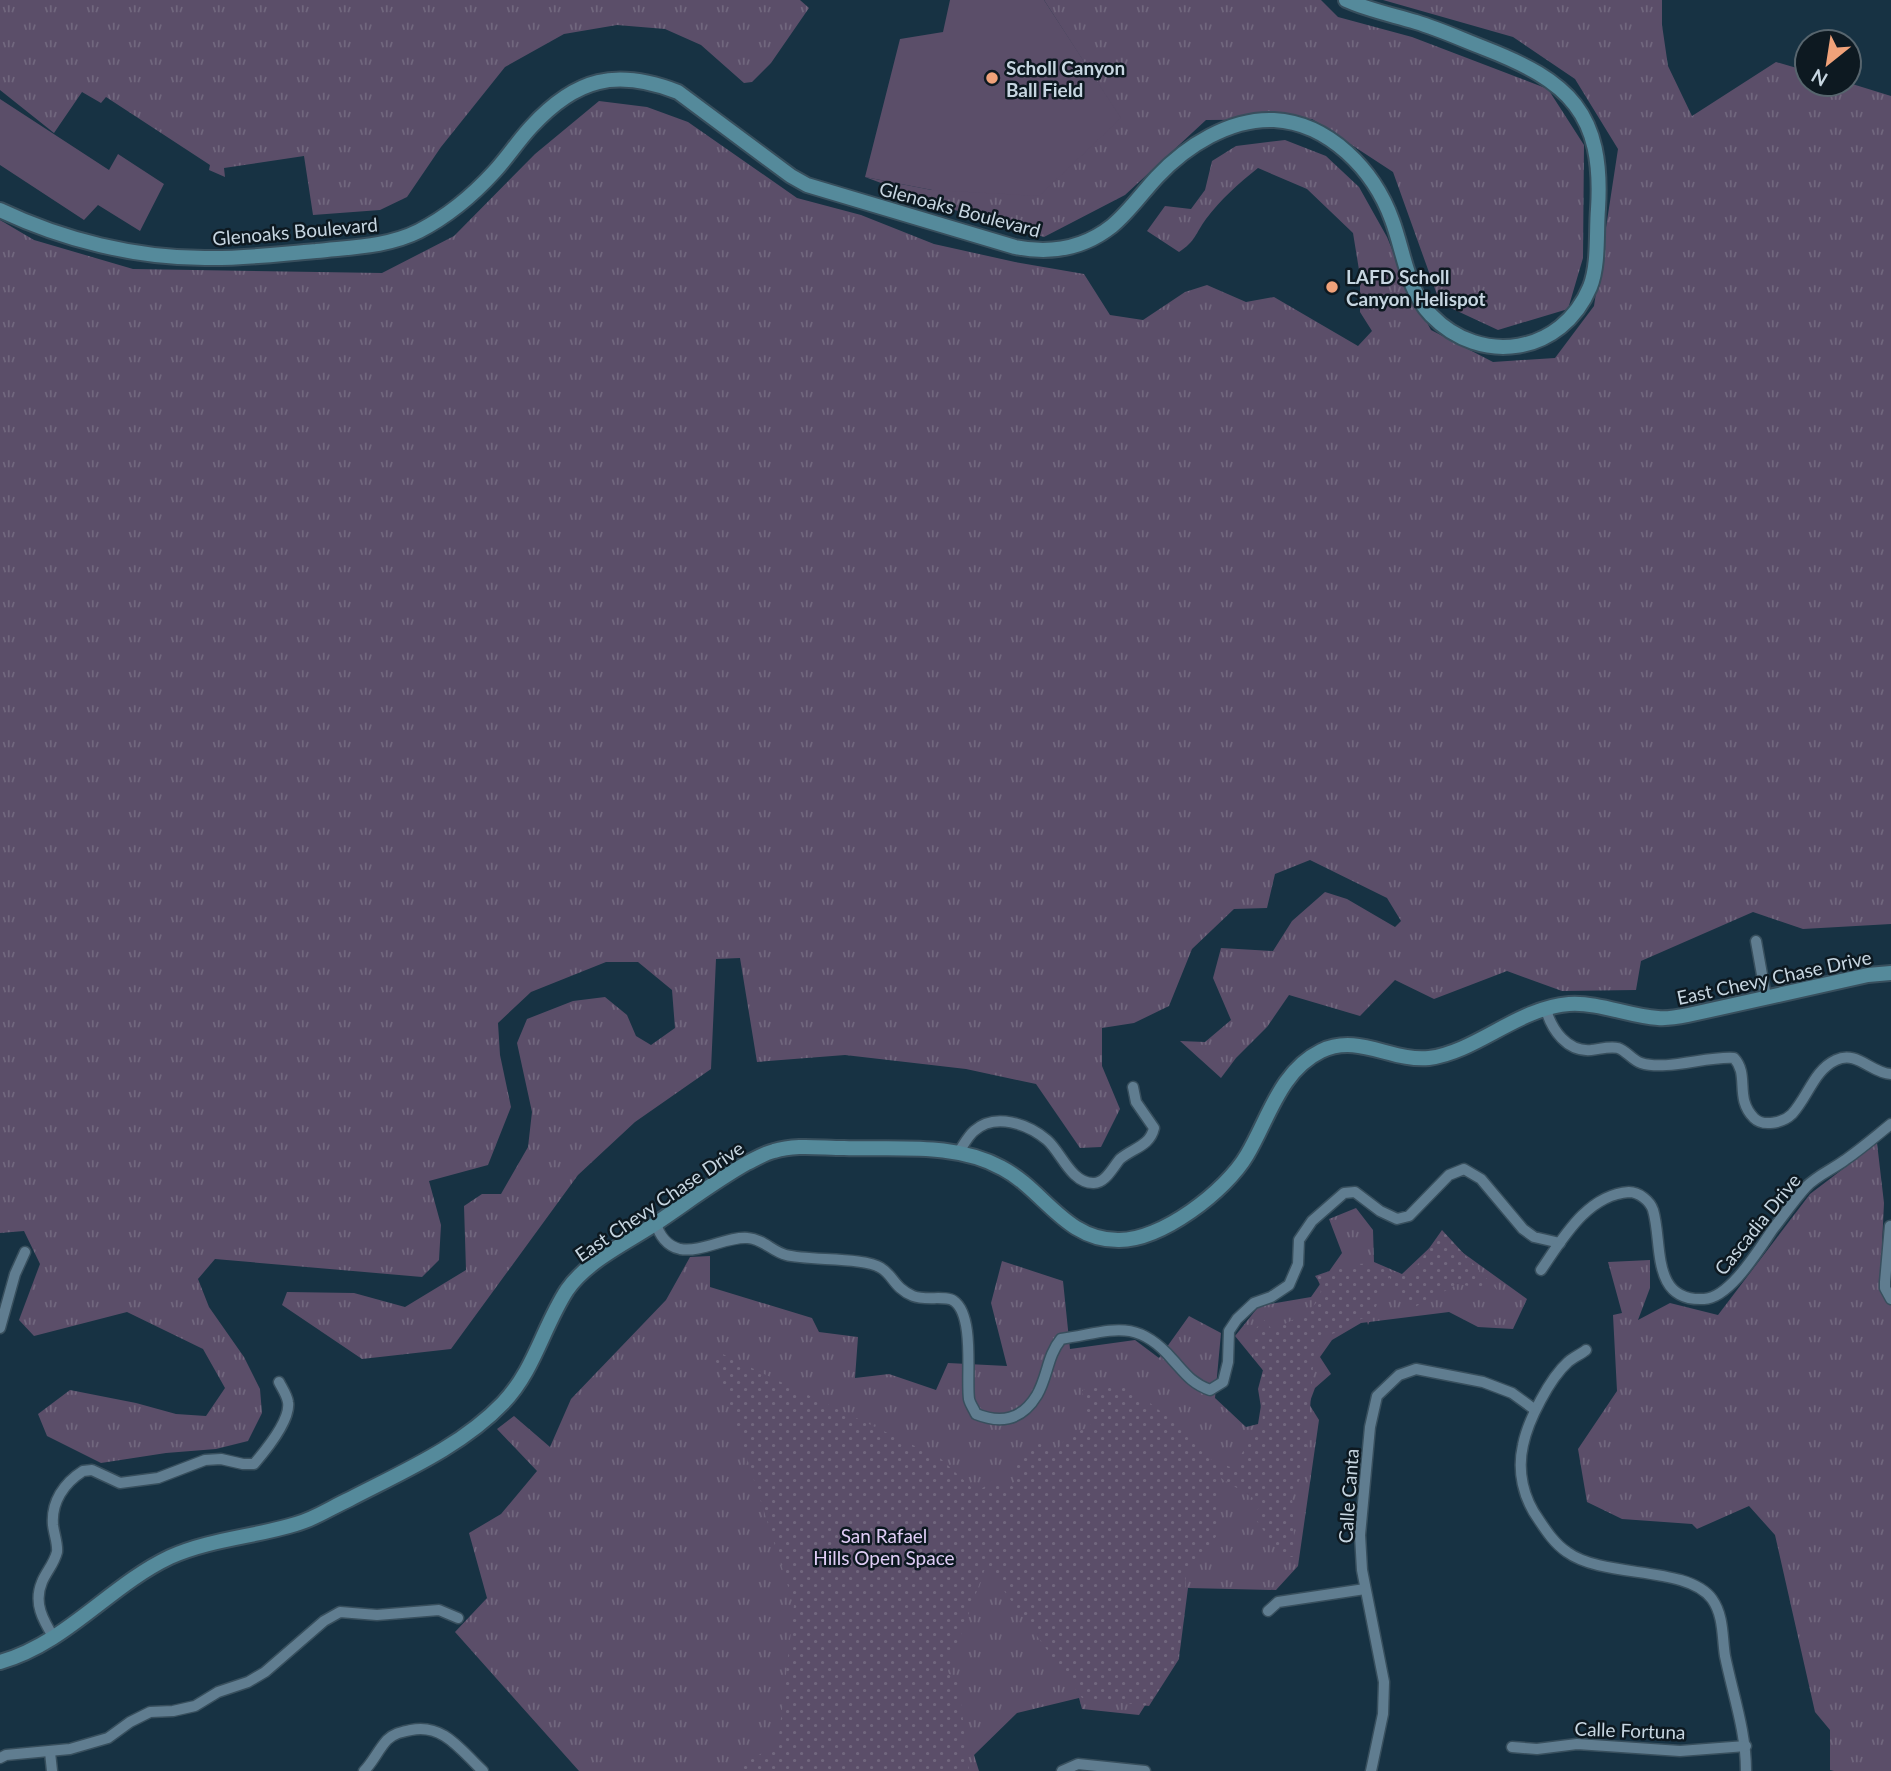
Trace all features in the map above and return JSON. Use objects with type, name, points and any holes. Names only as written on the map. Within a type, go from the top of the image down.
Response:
[{"type":"street","name":"Glenoaks Boulevard","points":[[0,211],[53,231],[158,256],[239,258],[370,246],[421,230],[466,200],[495,171],[530,128],[554,104],[571,92],[588,84],[609,80],[634,80],[678,92],[807,185],[1015,247],[1038,251],[1078,245],[1113,225],[1176,159],[1213,135],[1253,122],[1273,120],[1295,123],[1320,132],[1340,145],[1354,160],[1374,187],[1391,218],[1410,279],[1421,302],[1444,327],[1475,343],[1493,347],[1510,347],[1546,338],[1573,317],[1591,283],[1598,202],[1598,167],[1595,144],[1582,116],[1564,91],[1531,68],[1419,23],[1346,0]]},
{"type":"street","points":[[1756,942],[1766,997]]},
{"type":"street","name":"East Chevy Chase Drive","points":[[0,1662],[28,1653],[54,1638],[144,1571],[172,1556],[203,1545],[304,1522],[393,1477],[459,1439],[502,1405],[521,1380],[540,1347],[555,1310],[571,1284],[602,1259],[750,1161],[774,1151],[797,1147],[934,1150],[958,1153],[1006,1170],[1074,1229],[1096,1238],[1121,1241],[1150,1235],[1170,1226],[1231,1177],[1245,1159],[1285,1079],[1325,1048],[1360,1045],[1410,1058],[1428,1058],[1444,1055],[1519,1018],[1571,1004],[1663,1019],[1868,975],[1891,974]]},
{"type":"street","points":[[1546,1010],[1549,1022],[1558,1035],[1578,1048],[1617,1048],[1641,1063],[1657,1065],[1734,1058],[1739,1064],[1744,1105],[1755,1120],[1765,1124],[1777,1123],[1791,1115],[1824,1068],[1836,1060],[1850,1057],[1882,1073],[1891,1074]]},
{"type":"street","points":[[958,1153],[974,1130],[999,1120],[1013,1122],[1048,1141],[1075,1174],[1095,1184],[1126,1155],[1145,1144],[1153,1135],[1154,1128],[1136,1102],[1133,1087]]},
{"type":"street","name":"Cascadia Drive","points":[[1560,1244],[1587,1210],[1611,1195],[1633,1192],[1644,1197],[1653,1208],[1661,1268],[1669,1286],[1684,1297],[1706,1300],[1723,1292],[1745,1269],[1807,1185],[1891,1124]]},
{"type":"street","points":[[656,1223],[659,1233],[670,1246],[682,1249],[747,1237],[785,1255],[861,1263],[881,1268],[896,1286],[912,1296],[927,1300],[944,1298],[954,1301],[961,1311],[970,1349],[970,1400],[976,1414],[991,1420],[1010,1418],[1024,1410],[1037,1394],[1052,1350],[1061,1339],[1121,1329],[1147,1335],[1166,1351],[1195,1385],[1209,1390],[1223,1382],[1228,1362],[1229,1331],[1254,1303],[1271,1297],[1289,1285],[1298,1265],[1299,1240],[1312,1221],[1344,1193],[1355,1192],[1380,1211],[1397,1219],[1409,1216],[1449,1175],[1464,1169],[1481,1179],[1523,1229],[1534,1237],[1560,1244],[1541,1270]]},
{"type":"street","points":[[1890,1226],[1885,1282],[1891,1299]]},
{"type":"street","points":[[0,1324],[15,1274],[25,1252]]},
{"type":"street","points":[[1586,1350],[1567,1362],[1534,1409],[1525,1432],[1519,1461],[1524,1490],[1531,1509],[1553,1539],[1568,1553],[1590,1564],[1684,1581],[1701,1589],[1711,1599],[1720,1614],[1725,1656],[1746,1746],[1746,1771]]},
{"type":"street","name":"Calle Canta","points":[[1371,1771],[1383,1714],[1384,1682],[1365,1589],[1360,1535],[1370,1427],[1377,1396],[1399,1375],[1416,1369],[1483,1382],[1512,1394],[1534,1409]]},
{"type":"street","points":[[54,1638],[37,1605],[41,1583],[54,1562],[58,1549],[53,1523],[58,1494],[83,1471],[92,1470],[120,1483],[128,1483],[158,1478],[205,1460],[222,1459],[254,1464],[267,1449],[288,1414],[288,1400],[279,1382]]},
{"type":"street","points":[[1268,1611],[1278,1602],[1365,1589]]},
{"type":"street","points":[[0,1758],[6,1755],[50,1752],[108,1738],[150,1712],[195,1706],[218,1692],[248,1682],[265,1672],[324,1621],[340,1612],[377,1615],[439,1610],[458,1618]]},
{"type":"street","points":[[364,1771],[387,1740],[397,1733],[416,1729],[434,1730],[455,1741],[483,1771]]},
{"type":"street","name":"Calle Fortuna","points":[[1512,1747],[1537,1749],[1577,1744],[1680,1751],[1746,1746]]},
{"type":"street","points":[[50,1752],[52,1771]]},
{"type":"street","points":[[1062,1771],[1078,1764],[1145,1771]]},
{"type":"green space","points":[[0,0],[800,0],[809,8],[771,63],[752,82],[744,83],[701,45],[665,29],[617,25],[564,34],[505,67],[441,147],[407,197],[380,210],[313,215],[304,156],[224,168],[225,177],[209,170],[210,165],[106,97],[101,103],[82,92],[54,133],[0,90]]},
{"type":"green space","name":"Scholl Canyon Ball Field","points":[[950,0],[1044,0],[1121,118],[1039,196],[932,190],[865,177],[900,39],[943,32]]},
{"type":"green space","points":[[1044,0],[1321,0],[1338,17],[1412,37],[1548,89],[1584,145],[1583,258],[1568,309],[1498,330],[1440,303],[1393,172],[1312,119],[1206,120],[1125,195],[1044,237],[948,208],[865,177],[932,190],[1120,118]]},
{"type":"green space","points":[[1383,0],[1662,0],[1662,25],[1668,66],[1692,116],[1776,62],[1793,67],[1793,98],[1863,98],[1863,87],[1891,96],[1891,924],[1803,929],[1753,912],[1641,961],[1636,990],[1562,991],[1507,971],[1434,999],[1395,980],[1360,1016],[1289,995],[1267,1027],[1236,1058],[1221,1078],[1180,1041],[1205,1042],[1231,1020],[1213,978],[1221,948],[1273,951],[1292,921],[1325,892],[1347,899],[1395,927],[1401,921],[1387,898],[1310,860],[1275,874],[1267,908],[1234,909],[1192,949],[1169,1006],[1134,1023],[1102,1028],[1102,1066],[1120,1109],[1101,1147],[1080,1148],[1036,1084],[966,1069],[845,1055],[757,1062],[740,958],[716,959],[711,1069],[635,1122],[578,1175],[451,1349],[362,1359],[282,1305],[287,1292],[354,1293],[405,1307],[466,1270],[464,1206],[482,1194],[501,1194],[528,1147],[532,1112],[517,1043],[527,1019],[573,1001],[605,997],[627,1015],[636,1036],[651,1045],[675,1028],[672,990],[638,962],[606,962],[531,992],[498,1023],[500,1055],[511,1107],[488,1165],[429,1181],[441,1225],[439,1260],[422,1277],[215,1259],[198,1279],[209,1307],[244,1357],[260,1389],[262,1413],[248,1441],[216,1449],[101,1463],[47,1436],[38,1414],[70,1390],[176,1414],[206,1416],[225,1388],[203,1349],[127,1312],[34,1336],[19,1320],[40,1264],[24,1231],[0,1233],[0,220],[34,240],[133,269],[382,273],[454,236],[535,154],[599,101],[647,107],[688,122],[797,198],[861,215],[934,244],[1084,274],[1110,315],[1143,320],[1185,292],[1207,285],[1246,302],[1274,297],[1358,346],[1372,331],[1360,312],[1360,276],[1353,233],[1307,189],[1258,168],[1224,198],[1192,241],[1179,252],[1147,231],[1165,206],[1191,209],[1205,190],[1212,161],[1236,146],[1285,140],[1326,156],[1359,187],[1387,237],[1407,286],[1431,330],[1493,362],[1555,358],[1594,306],[1618,149],[1575,79],[1513,37]]},
{"type":"green space","points":[[0,99],[109,170],[118,154],[164,184],[140,231],[98,205],[84,220],[0,165]]},
{"type":"green space","points":[[1877,1143],[1884,1203],[1882,1245],[1891,1245],[1891,1771],[1834,1771],[1830,1770],[1830,1730],[1815,1712],[1775,1535],[1749,1506],[1697,1529],[1692,1524],[1622,1519],[1587,1502],[1578,1449],[1617,1391],[1613,1315],[1622,1313],[1608,1262],[1650,1260],[1650,1288],[1638,1320],[1670,1303],[1718,1315],[1810,1194]]},
{"type":"green space","points":[[1356,1208],[1373,1230],[1374,1262],[1402,1274],[1441,1237],[1527,1299],[1513,1329],[1478,1327],[1449,1312],[1361,1323],[1332,1340],[1320,1357],[1331,1374],[1315,1388],[1309,1404],[1319,1420],[1298,1566],[1276,1590],[1188,1588],[1180,1650],[1139,1715],[1082,1709],[1079,1698],[1017,1713],[974,1755],[979,1771],[579,1771],[455,1632],[487,1598],[469,1533],[501,1514],[537,1471],[497,1429],[514,1416],[550,1447],[571,1399],[666,1300],[690,1257],[710,1256],[710,1287],[812,1318],[819,1332],[858,1337],[855,1378],[889,1374],[936,1390],[948,1363],[1007,1366],[991,1303],[1002,1261],[1063,1281],[1070,1349],[1135,1340],[1159,1358],[1189,1316],[1221,1333],[1215,1398],[1246,1427],[1258,1424],[1266,1374],[1235,1336],[1259,1306],[1311,1297],[1342,1253],[1329,1219]]},
{"type":"green space","name":"San Rafael Hills Open Space","points":[[1442,1230],[1499,1292],[1458,1284],[1411,1309],[1389,1277],[1368,1325],[1366,1317],[1342,1327],[1347,1330],[1327,1335],[1314,1352],[1306,1467],[1292,1495],[1295,1557],[1282,1557],[1254,1517],[1261,1503],[1219,1477],[1218,1534],[1186,1574],[1179,1659],[1149,1706],[1082,1698],[986,1566],[947,1673],[958,1678],[969,1771],[730,1771],[778,1744],[794,1605],[712,1349],[940,1458],[972,1488],[981,1489],[996,1479],[1014,1487],[1015,1458],[1038,1439],[1055,1454],[1069,1436],[1091,1427],[1082,1390],[1103,1384],[1125,1384],[1168,1417],[1208,1458],[1240,1471],[1241,1455],[1247,1444],[1264,1426],[1258,1389],[1263,1370],[1251,1344],[1253,1332],[1258,1326],[1265,1320],[1272,1330],[1309,1310],[1320,1295],[1320,1286],[1315,1276],[1338,1268],[1369,1264],[1409,1277]]},
{"type":"place","name":"Scholl Canyon Ball Field","points":[[992,78]]},
{"type":"place","name":"LAFD Scholl Canyon Helispot","points":[[1332,287]]}]
